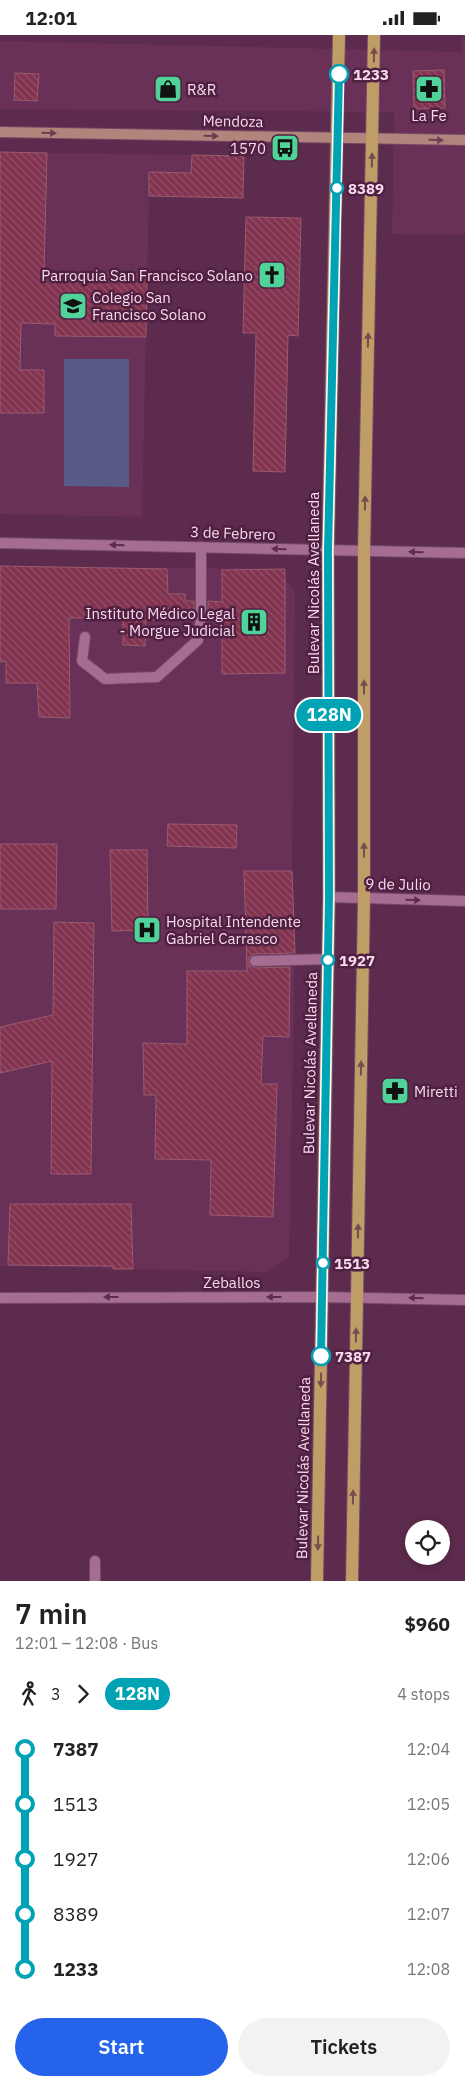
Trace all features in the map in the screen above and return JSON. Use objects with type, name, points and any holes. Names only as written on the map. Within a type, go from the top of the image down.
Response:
[{"type":"main road","name":"Bulevar Nicolás Avellaneda","points":[[317,1581],[329,897],[328,551],[339,35]]},
{"type":"main road","points":[[352,1581],[364,899],[364,551],[374,35]]},
{"type":"main road","name":"Mendoza","points":[[0,132],[465,140]]},
{"type":"street","name":"3 de Febrero","points":[[0,543],[465,553]]},
{"type":"street","points":[[85,637],[82,661],[105,679],[157,677],[198,640],[201,618],[201,547]]},
{"type":"street","name":"9 de Julio","points":[[329,897],[465,901]]},
{"type":"street","points":[[255,961],[328,959]]},
{"type":"street","name":"Zeballos","points":[[0,1298],[357,1297],[465,1300]]},
{"type":"street","points":[[95,1561],[95,1581]]},
{"type":"shaded area","points":[[463,35],[465,35],[465,235],[392,234],[394,112],[0,109],[0,41],[461,52]]},
{"type":"shaded area","name":"Colegio San Francisco Solano","points":[[0,152],[192,155],[192,172],[244,173],[243,198],[149,197],[142,517],[0,514]]},
{"type":"shaded area","points":[[64,359],[129,359],[129,487],[64,486]]},
{"type":"shaded area","name":"Hospital Intendente Gabriel Carrasco","points":[[0,566],[275,569],[295,590],[292,871],[295,954],[289,1257],[268,1272],[0,1266]]},
{"type":"building","name":"La Fe","points":[[444,70],[445,108],[414,109],[413,71]]},
{"type":"building","points":[[15,73],[39,74],[37,101],[14,100]]},
{"type":"building","points":[[0,152],[47,153],[44,272],[147,274],[146,337],[55,336],[55,324],[21,323],[20,370],[44,370],[44,413],[0,413]]},
{"type":"building","points":[[192,155],[244,156],[243,198],[149,196],[149,172],[191,173]]},
{"type":"building","name":"Parroquia San Francisco Solano","points":[[246,217],[301,218],[298,336],[288,335],[285,472],[253,471],[256,333],[243,333]]},
{"type":"building","points":[[0,566],[167,569],[168,594],[185,594],[185,601],[194,601],[194,619],[146,620],[145,646],[123,645],[123,618],[69,618],[70,718],[39,717],[37,683],[6,683],[6,661],[0,662]]},
{"type":"building","name":"Instituto Médico Legal - Morgue Judicial","points":[[285,569],[285,673],[222,674],[222,619],[208,619],[208,601],[222,602],[222,570]]},
{"type":"building","points":[[168,824],[237,825],[236,848],[167,846]]},
{"type":"building","points":[[0,844],[57,844],[56,909],[0,909]]},
{"type":"building","points":[[110,850],[147,850],[148,930],[112,931]]},
{"type":"building","points":[[244,871],[292,871],[295,953],[254,954],[249,957],[248,961],[249,965],[255,968],[290,967],[289,1037],[263,1036],[261,1084],[277,1084],[273,1217],[210,1215],[211,1160],[155,1159],[156,1095],[144,1095],[143,1043],[187,1044],[187,971],[247,971]]},
{"type":"building","points":[[54,922],[94,923],[91,1174],[51,1174],[52,1061],[0,1073],[0,1027],[53,1015]]},
{"type":"building","points":[[10,1204],[131,1204],[133,1269],[113,1269],[113,1266],[8,1265]]},
{"type":"bus line","name":"128N","points":[[321,1356],[329,897],[328,551],[339,74]]},
{"type":"place","name":"1233","points":[[339,74]]},
{"type":"place","name":"R&R","points":[[168,89]]},
{"type":"place","name":"La Fe","points":[[429,89]]},
{"type":"place","name":"1570","points":[[285,148]]},
{"type":"place","name":"8389","points":[[337,188]]},
{"type":"place","name":"Parroquia San Francisco Solano","points":[[272,275]]},
{"type":"place","name":"Colegio San Francisco Solano","points":[[73,306]]},
{"type":"place","name":"Instituto Médico Legal - Morgue Judicial","points":[[254,622]]},
{"type":"place","name":"Hospital Intendente Gabriel Carrasco","points":[[147,930]]},
{"type":"place","name":"1927","points":[[328,960]]},
{"type":"place","name":"Miretti","points":[[395,1091]]},
{"type":"place","name":"1513","points":[[323,1263]]},
{"type":"place","name":"7387","points":[[321,1356]]}]
